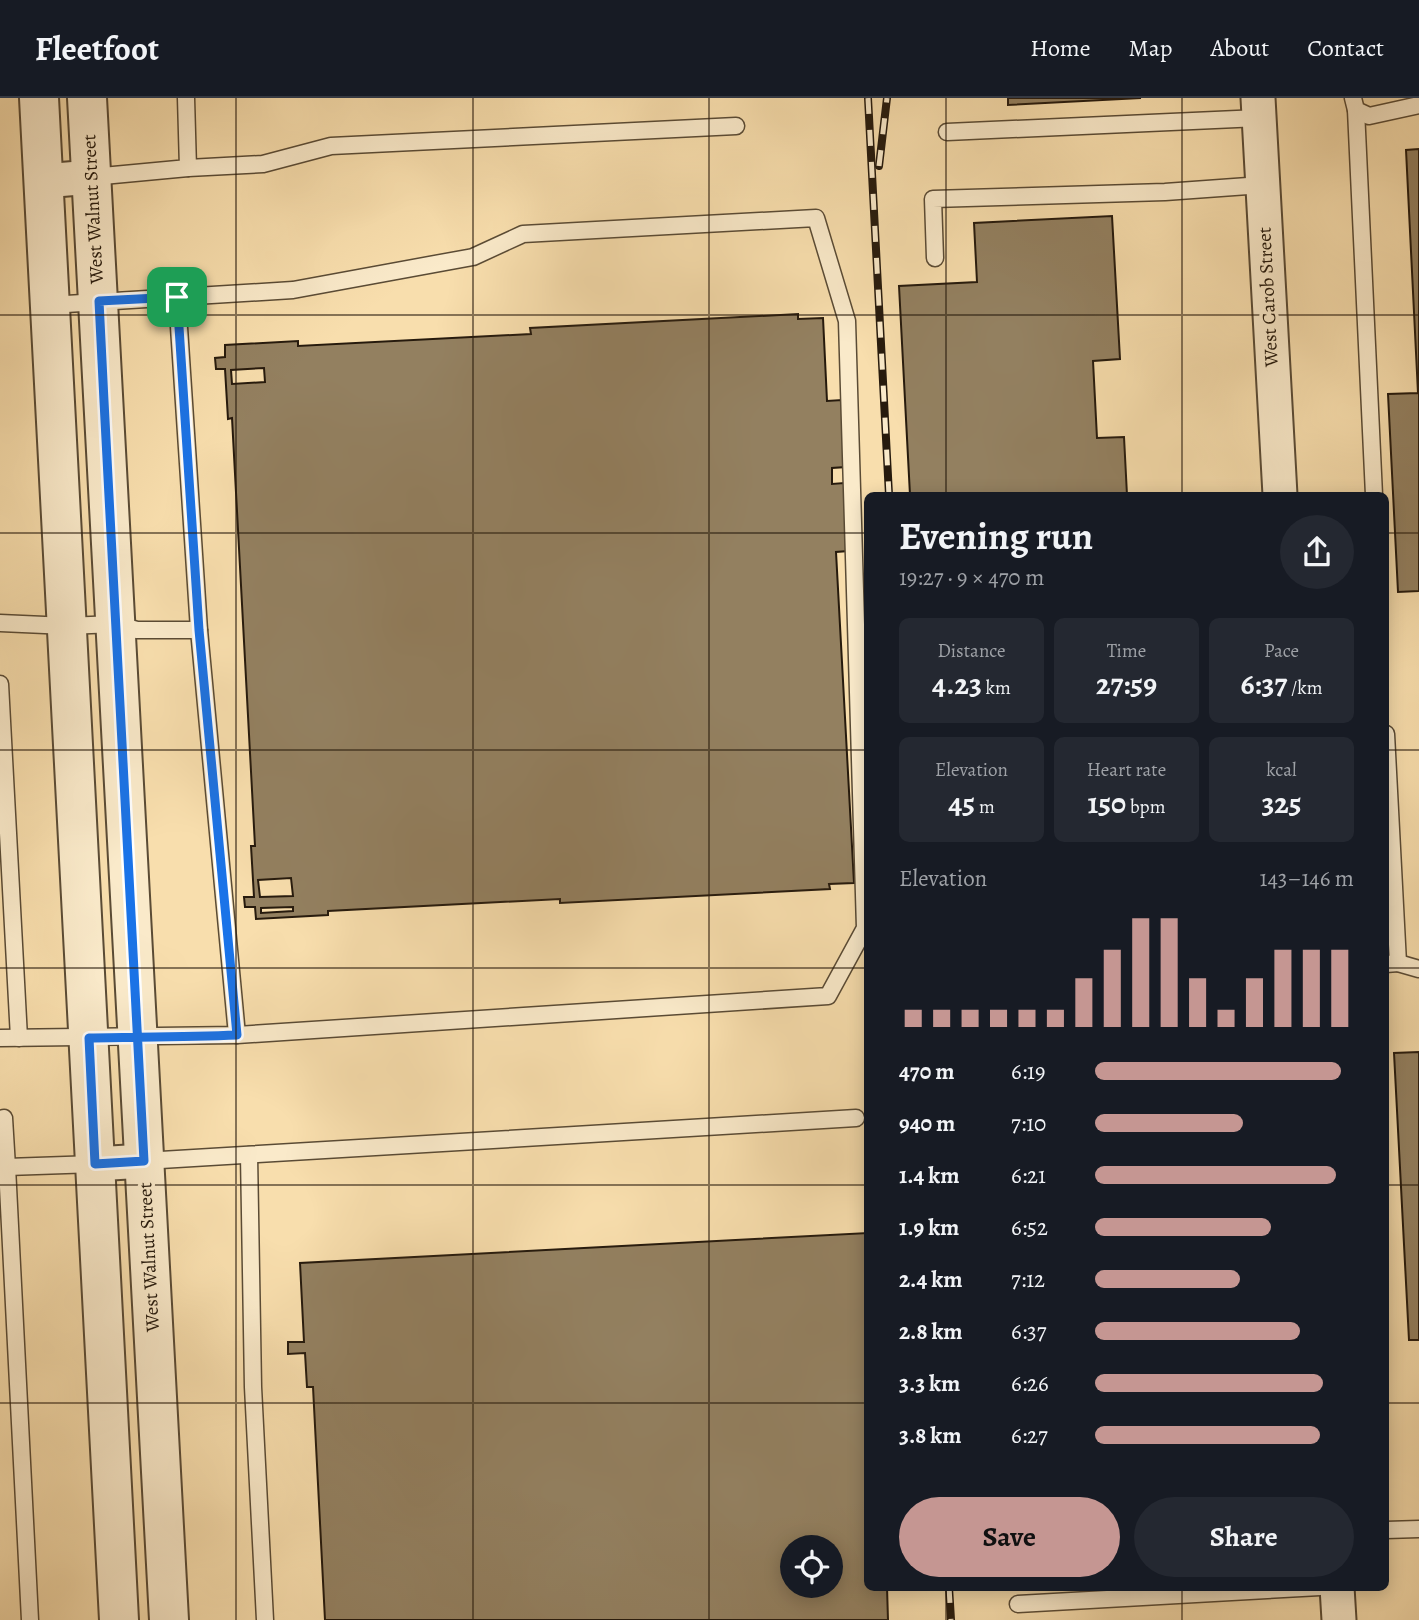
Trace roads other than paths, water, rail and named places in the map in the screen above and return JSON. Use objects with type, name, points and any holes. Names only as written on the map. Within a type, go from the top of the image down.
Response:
[{"type":"street","points":[[39,98],[119,1620]]},
{"type":"street","name":"West Walnut Street","points":[[88,98],[169,1620]]},
{"type":"street","name":"West Carob Street","points":[[1259,108],[1280,492]]},
{"type":"street","points":[[43,181],[92,177]]},
{"type":"street","points":[[95,1164],[144,1161]]},
{"type":"street","points":[[1337,1591],[1339,1620]]},
{"type":"lane","points":[[186,98],[188,168]]},
{"type":"lane","points":[[1355,104],[1369,116],[1419,105]]},
{"type":"lane","points":[[1355,104],[1374,492]]},
{"type":"lane","points":[[947,132],[1259,108]]},
{"type":"lane","points":[[92,177],[263,164],[331,146],[736,125]]},
{"type":"lane","points":[[935,258],[933,199],[1262,185]]},
{"type":"lane","points":[[50,305],[306,288],[473,257],[523,234],[817,218],[846,321],[864,896]]},
{"type":"lane","points":[[177,297],[199,630],[237,1035]]},
{"type":"lane","points":[[0,623],[66,626],[116,624],[137,630],[199,630]]},
{"type":"lane","points":[[0,684],[19,1038]]},
{"type":"lane","points":[[1389,848],[1392,963],[1419,969]]},
{"type":"lane","points":[[0,1038],[237,1035],[828,996],[864,930]]},
{"type":"lane","points":[[0,1119],[4,1118],[30,1620]]},
{"type":"lane","points":[[144,1161],[856,1118]]},
{"type":"lane","points":[[249,1155],[253,1387],[265,1620]]},
{"type":"lane","points":[[7,1167],[95,1164]]},
{"type":"lane","points":[[1389,1530],[1419,1530]]},
{"type":"lane","points":[[1018,1604],[1250,1591]]},
{"type":"railway","points":[[868,98],[889,492]]},
{"type":"railway","points":[[879,166],[887,98]]},
{"type":"railway","points":[[949,1591],[951,1620]]}]
